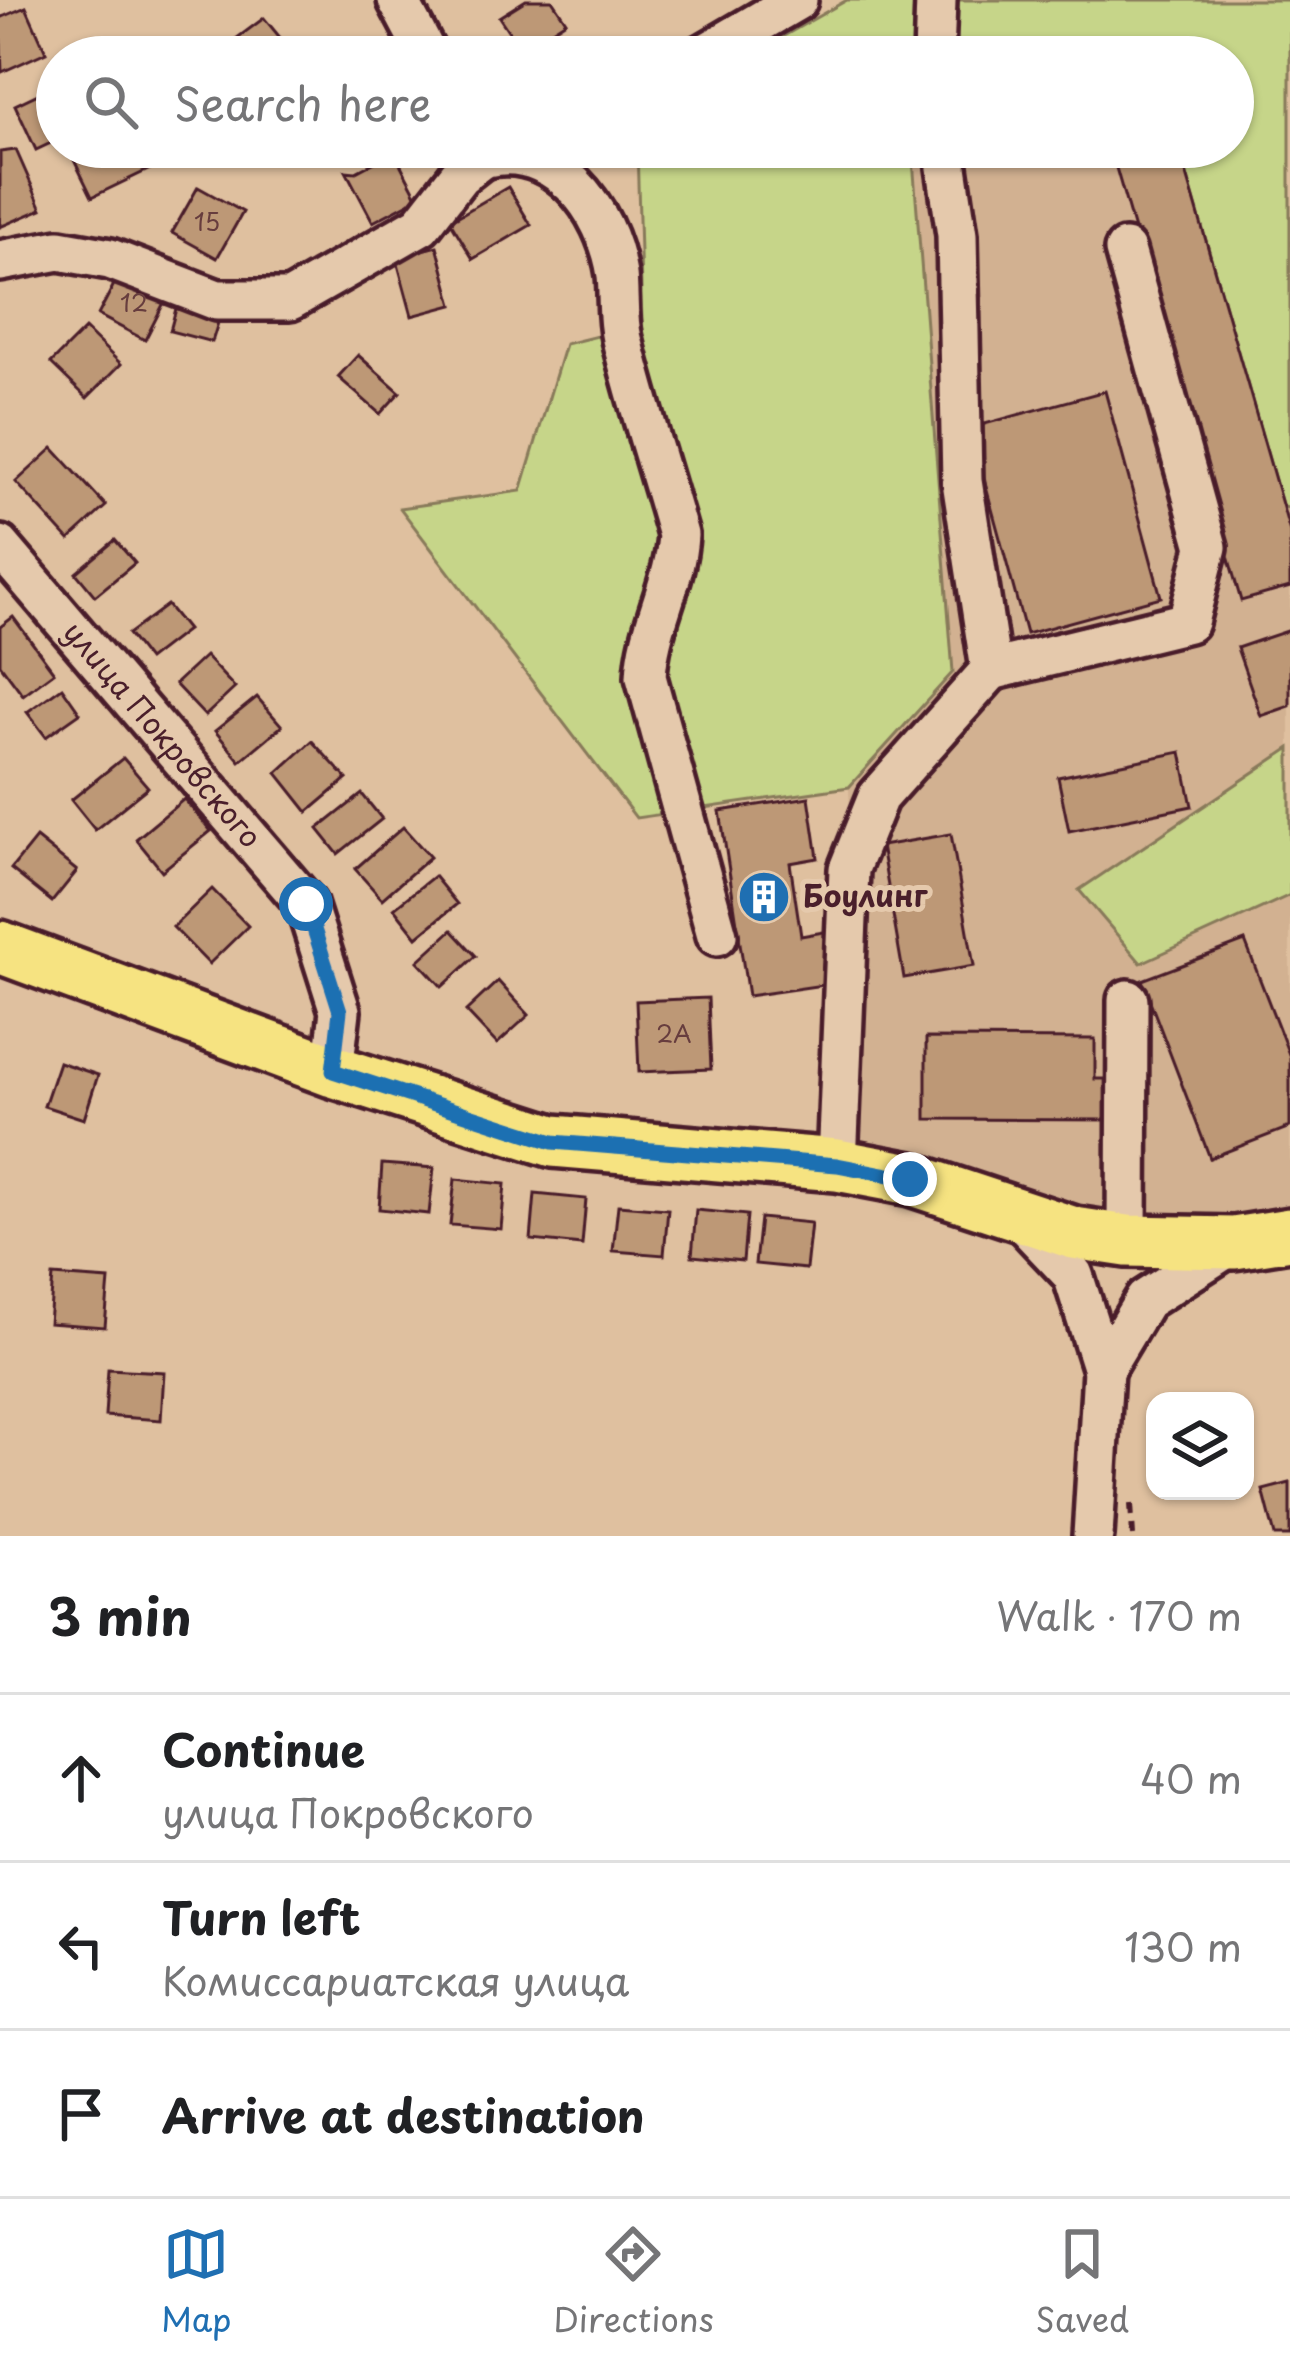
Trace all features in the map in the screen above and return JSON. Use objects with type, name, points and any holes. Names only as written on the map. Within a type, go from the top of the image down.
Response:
[{"type":"main road","points":[[0,947],[333,1071],[553,1142],[837,1165],[910,1179],[1020,1219],[1127,1241],[1234,1243],[1290,1234]]},
{"type":"street","points":[[398,0],[417,36]]},
{"type":"street","points":[[735,36],[796,0]]},
{"type":"street","points":[[935,36],[936,0]]},
{"type":"street","points":[[0,261],[59,250],[110,259],[218,300],[290,300],[421,225],[466,168]]},
{"type":"street","points":[[569,168],[616,269],[621,334],[678,535],[676,563],[647,639],[646,677],[717,935]]},
{"type":"street","points":[[947,168],[957,235],[962,482],[991,670]]},
{"type":"street","points":[[837,1165],[849,869],[878,797],[991,670],[1188,622],[1207,547],[1125,250]]},
{"type":"street","name":"улица Покровского","points":[[0,546],[306,904],[340,1011],[333,1071]]},
{"type":"street","points":[[1127,1241],[1128,1000]]},
{"type":"street","points":[[1020,1219],[1073,1274],[1103,1370],[1093,1536]]},
{"type":"street","points":[[1103,1370],[1145,1300],[1234,1243]]},
{"type":"path","points":[[1130,1494],[1133,1536]]},
{"type":"shaded area","points":[[914,168],[1185,168],[1283,508],[1290,507],[1290,748],[1080,891],[1142,962],[1290,895],[1290,1216],[1123,1229],[863,1147],[849,787],[953,672]]},
{"type":"green space","points":[[847,0],[1290,0],[1290,507],[1283,508],[1185,168],[1254,168],[1254,36],[784,36]]},
{"type":"green space","points":[[638,168],[914,168],[953,672],[849,787],[636,818],[400,508],[521,491],[565,344],[642,325]]},
{"type":"green space","points":[[1290,748],[1290,895],[1141,963],[1079,890]]},
{"type":"building","points":[[526,0],[552,0],[566,21],[543,36],[512,36],[499,17]]},
{"type":"building","points":[[26,7],[39,36],[36,57],[2,72],[0,18]]},
{"type":"building","points":[[264,18],[279,36],[240,36]]},
{"type":"building","points":[[36,95],[36,150],[15,105]]},
{"type":"building","points":[[16,150],[42,209],[0,227],[0,152]]},
{"type":"building","points":[[78,168],[152,168],[92,197]]},
{"type":"building","points":[[402,168],[418,198],[373,222],[346,171]]},
{"type":"building","points":[[1116,168],[1185,168],[1290,532],[1290,587],[1241,601]]},
{"type":"building","points":[[198,187],[243,212],[217,258],[172,233]]},
{"type":"building","points":[[508,187],[531,225],[473,259],[450,221]]},
{"type":"building","points":[[437,246],[453,305],[412,316],[396,257]]},
{"type":"building","points":[[122,269],[169,293],[145,340],[98,315]]},
{"type":"building","points":[[178,301],[221,313],[212,342],[170,331]]},
{"type":"building","points":[[85,329],[121,364],[87,398],[51,363]]},
{"type":"building","points":[[358,355],[400,392],[380,414],[338,377]]},
{"type":"building","points":[[1105,391],[1161,597],[1026,634],[970,428]]},
{"type":"building","points":[[53,448],[106,506],[69,540],[16,482]]},
{"type":"building","points":[[115,540],[135,563],[95,596],[76,573]]},
{"type":"building","points":[[167,605],[187,630],[148,660],[128,634]]},
{"type":"building","points":[[13,617],[54,672],[23,695],[0,664],[0,627]]},
{"type":"building","points":[[1290,630],[1290,706],[1261,716],[1237,648]]},
{"type":"building","points":[[205,656],[235,688],[205,716],[175,684]]},
{"type":"building","points":[[62,687],[80,713],[46,737],[27,712]]},
{"type":"building","points":[[257,697],[282,726],[240,761],[215,731]]},
{"type":"building","points":[[312,741],[347,779],[308,812],[277,773]]},
{"type":"building","points":[[1181,752],[1192,806],[1069,831],[1058,777]]},
{"type":"building","points":[[123,758],[148,787],[95,830],[71,800]]},
{"type":"building","points":[[362,794],[382,819],[338,854],[318,829]]},
{"type":"building","name":"Боулинг","points":[[809,797],[818,858],[790,863],[801,936],[829,931],[837,983],[748,996],[720,811]]},
{"type":"building","points":[[184,799],[211,831],[162,871],[136,839]]},
{"type":"building","points":[[403,827],[430,857],[382,899],[355,869]]},
{"type":"building","points":[[951,834],[974,966],[904,978],[881,846]]},
{"type":"building","points":[[36,838],[77,871],[52,902],[11,869]]},
{"type":"building","points":[[434,876],[457,904],[417,937],[394,908]]},
{"type":"building","points":[[212,889],[248,926],[209,964],[173,927]]},
{"type":"building","points":[[452,930],[476,956],[442,987],[418,961]]},
{"type":"building","points":[[1245,941],[1290,1057],[1290,1127],[1210,1158],[1142,980]]},
{"type":"building","points":[[498,981],[529,1015],[497,1044],[466,1011]]},
{"type":"building","points":[[708,998],[711,1069],[639,1072],[636,1001]]},
{"type":"building","points":[[926,1038],[1095,1039],[1095,1079],[1113,1079],[1113,1120],[926,1119]]},
{"type":"building","points":[[59,1062],[98,1075],[84,1119],[44,1106]]},
{"type":"building","points":[[382,1164],[434,1168],[429,1214],[379,1209]]},
{"type":"building","points":[[455,1179],[505,1184],[501,1229],[450,1225]]},
{"type":"building","points":[[535,1194],[586,1199],[582,1245],[531,1240]]},
{"type":"building","points":[[618,1205],[668,1209],[664,1255],[613,1251]]},
{"type":"building","points":[[696,1210],[747,1215],[743,1261],[692,1256]]},
{"type":"building","points":[[760,1218],[811,1223],[806,1269],[755,1264]]},
{"type":"building","points":[[53,1276],[109,1280],[105,1327],[49,1323]]},
{"type":"building","points":[[108,1369],[164,1372],[161,1420],[105,1416]]},
{"type":"building","points":[[1290,1483],[1290,1536],[1275,1536],[1263,1490]]},
{"type":"place","name":"Боулинг","points":[[764,897]]},
{"type":"route","points":[[306,904],[340,1011],[333,1071],[553,1142],[837,1165],[910,1179]]}]
